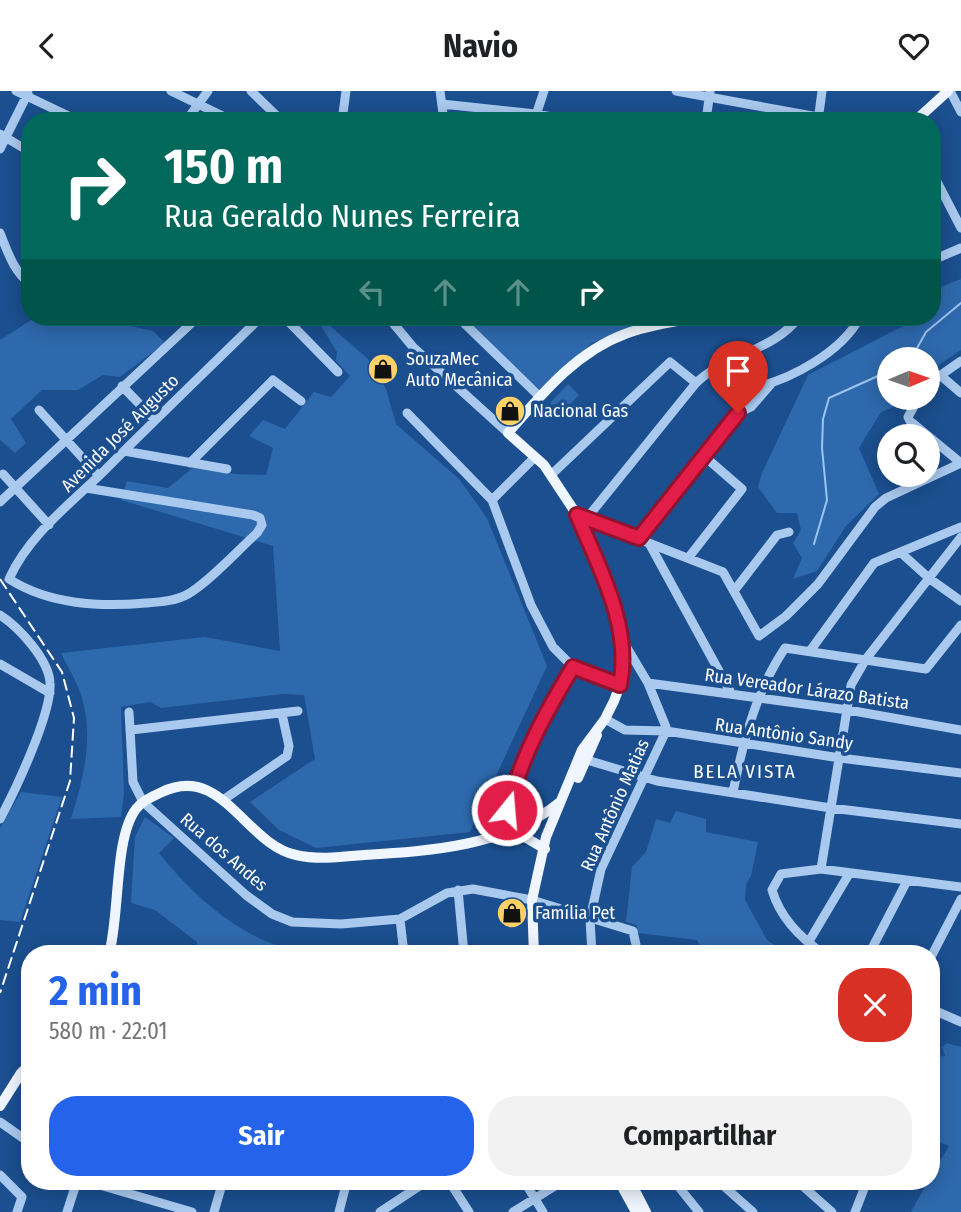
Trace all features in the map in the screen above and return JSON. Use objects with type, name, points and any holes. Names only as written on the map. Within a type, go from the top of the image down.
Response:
[{"type":"main road","points":[[925,112],[949,91]]},
{"type":"main road","points":[[524,825],[563,790],[584,755],[620,685],[624,657],[622,639],[582,517],[536,457],[508,433],[540,397],[583,357],[608,341],[656,326]]},
{"type":"main road","points":[[545,849],[552,839],[584,755]]},
{"type":"main road","points":[[534,945],[532,901],[547,837],[576,766]]},
{"type":"main road","points":[[111,945],[116,921],[123,837],[128,822],[143,801],[175,786],[191,785],[203,788],[223,800],[274,847],[308,857],[443,848],[513,830],[543,815],[572,790]]},
{"type":"main road","points":[[513,830],[545,849]]},
{"type":"main road","points":[[0,1106],[21,1073]]},
{"type":"main road","points":[[623,1190],[636,1212]]},
{"type":"main road","points":[[635,1190],[646,1212]]},
{"type":"street","points":[[16,91],[28,94],[62,112]]},
{"type":"street","points":[[172,91],[214,112]]},
{"type":"street","points":[[192,112],[208,91]]},
{"type":"street","points":[[251,91],[273,112]]},
{"type":"street","points":[[343,112],[346,91]]},
{"type":"street","points":[[440,91],[443,112]]},
{"type":"street","points":[[537,112],[544,91]]},
{"type":"street","points":[[676,91],[710,94],[788,112]]},
{"type":"street","points":[[819,112],[822,91]]},
{"type":"street","points":[[949,91],[961,111]]},
{"type":"street","points":[[0,149],[3,136],[28,94]]},
{"type":"street","points":[[707,112],[710,94]]},
{"type":"street","points":[[442,104],[499,112]]},
{"type":"street","points":[[3,136],[21,147]]},
{"type":"street","points":[[941,189],[961,228]]},
{"type":"street","points":[[0,233],[9,256],[21,274]]},
{"type":"street","points":[[941,257],[961,248]]},
{"type":"street","points":[[0,502],[188,326]]},
{"type":"street","name":"Avenida José Augusto","points":[[86,488],[253,515],[260,518],[261,525],[257,533],[194,591],[175,599],[108,606],[86,604],[47,596],[9,579],[27,547],[86,488],[155,420],[252,326]]},
{"type":"street","points":[[293,326],[338,372]]},
{"type":"street","points":[[396,326],[413,347],[508,433]]},
{"type":"street","points":[[467,326],[540,397]]},
{"type":"street","points":[[791,326],[783,334],[710,369],[582,517],[723,572],[759,636],[786,616],[818,584],[875,507],[886,498],[961,463],[910,421],[908,417],[912,410]]},
{"type":"street","points":[[751,388],[771,384],[828,353],[855,326]]},
{"type":"street","points":[[961,361],[940,375],[961,393]]},
{"type":"street","points":[[551,475],[670,362],[696,383]]},
{"type":"street","points":[[190,463],[273,380],[301,401]]},
{"type":"street","points":[[644,540],[738,413],[751,407],[771,384]]},
{"type":"street","points":[[122,386],[155,420]]},
{"type":"street","points":[[39,410],[99,476]]},
{"type":"street","points":[[407,413],[492,500],[531,605],[553,647],[573,667],[620,685]]},
{"type":"street","points":[[124,451],[227,470]]},
{"type":"street","points":[[689,558],[742,489],[704,456]]},
{"type":"street","points":[[492,500],[536,457]]},
{"type":"street","points":[[3,474],[49,525]]},
{"type":"street","points":[[810,650],[874,563],[961,527]]},
{"type":"street","points":[[733,591],[777,535],[789,532]]},
{"type":"street","points":[[821,869],[851,685],[866,659],[961,537]]},
{"type":"street","points":[[644,540],[731,693]]},
{"type":"street","points":[[900,552],[930,579],[961,601]]},
{"type":"street","points":[[0,615],[20,631],[44,663],[50,679],[50,692],[18,785],[0,819]]},
{"type":"street","points":[[733,792],[742,744],[759,697],[785,648],[926,669],[961,625]]},
{"type":"street","name":"Rua Antônio Matias","points":[[591,945],[590,919],[601,869],[666,731],[648,683],[622,639]]},
{"type":"street","points":[[0,664],[50,692]]},
{"type":"street","points":[[513,830],[507,824],[507,810],[526,751],[573,667]]},
{"type":"street","name":"Rua Vereador Lárazo Batista","points":[[648,683],[848,710],[961,730]]},
{"type":"street","points":[[129,712],[133,782],[143,801]]},
{"type":"street","points":[[131,730],[298,712]]},
{"type":"street","points":[[223,800],[287,756],[289,746],[282,714]]},
{"type":"street","name":"Rua Antônio Sandy","points":[[602,723],[625,730],[666,731],[840,758],[961,773]]},
{"type":"street","points":[[584,755],[642,778],[831,808],[961,824]]},
{"type":"street","name":"Rua dos Andes","points":[[143,801],[246,895],[272,914],[292,922],[341,924],[400,919],[438,897],[458,890],[486,890],[633,931],[636,945]]},
{"type":"street","points":[[811,945],[777,908],[772,890],[781,874],[821,869],[961,887]]},
{"type":"street","points":[[808,943],[849,874]]},
{"type":"street","points":[[874,945],[907,881]]},
{"type":"street","points":[[458,890],[463,945]]},
{"type":"street","points":[[937,945],[961,899]]},
{"type":"street","points":[[400,919],[403,945]]},
{"type":"street","points":[[940,1013],[961,1022]]},
{"type":"street","points":[[0,1122],[21,1137]]},
{"type":"street","points":[[0,1175],[22,1197],[17,1212]]},
{"type":"street","points":[[67,1212],[73,1190]]},
{"type":"street","points":[[117,1190],[192,1212]]},
{"type":"street","points":[[214,1212],[220,1190]]},
{"type":"street","points":[[339,1212],[343,1190]]},
{"type":"street","points":[[382,1212],[414,1190]]},
{"type":"street","points":[[455,1190],[469,1212]]},
{"type":"street","points":[[530,1190],[543,1212]]},
{"type":"street","points":[[513,1212],[548,1190]]},
{"type":"street","points":[[681,1190],[699,1212]]},
{"type":"street","points":[[728,1190],[753,1212]]},
{"type":"street","points":[[809,1190],[832,1212]]},
{"type":"street","points":[[855,1212],[864,1190]]},
{"type":"shaded area","points":[[961,279],[961,350],[940,364],[940,347],[877,347],[877,410],[886,410],[881,412],[859,448],[879,494],[846,526],[817,571],[793,579],[802,558],[793,543],[801,530],[797,513],[777,513],[758,487],[808,375],[903,326],[941,326],[941,287]]},
{"type":"shaded area","points":[[22,326],[131,326],[153,331],[165,343],[120,377],[103,375],[78,390],[42,390],[11,419],[26,443],[15,453],[0,440],[0,340]]},
{"type":"shaded area","points":[[321,326],[330,326],[368,359],[386,389],[396,424],[459,479],[487,518],[547,666],[470,832],[316,848],[279,830],[250,802],[315,759],[304,695],[283,694],[161,708],[150,702],[121,707],[124,793],[121,817],[71,819],[86,759],[87,729],[80,692],[61,653],[205,637],[280,651],[273,546],[121,500],[127,481],[168,488],[195,466],[235,474],[266,475],[273,448],[249,436],[263,420],[285,429],[314,392],[331,397],[350,376],[336,361],[337,352]]},
{"type":"shaded area","points":[[468,326],[639,326],[592,343],[540,390]]},
{"type":"shaded area","points":[[568,384],[579,395],[561,414],[550,403]]},
{"type":"shaded area","points":[[21,792],[62,797],[20,922],[0,920],[0,828]]},
{"type":"shaded area","points":[[676,811],[706,819],[706,832],[758,842],[751,876],[746,885],[745,900],[767,940],[774,945],[700,945],[697,940],[637,933],[637,925],[626,922],[632,867],[646,852],[656,819],[670,823]]},
{"type":"shaded area","points":[[145,817],[174,838],[159,853],[187,885],[220,914],[257,937],[276,945],[197,945],[197,942],[155,910],[131,903],[135,837]]},
{"type":"shaded area","points":[[947,1043],[961,1047],[961,1212],[911,1212],[923,1190],[940,1190],[940,1161],[949,1146],[940,1142],[940,1057],[945,1056],[942,1047]]},
{"type":"waterway","points":[[941,320],[961,303]]},
{"type":"waterway","points":[[918,347],[926,332],[933,326]]},
{"type":"waterway","points":[[814,544],[827,500],[822,448],[823,419],[829,398],[877,376]]},
{"type":"railway","points":[[0,579],[62,672],[74,718],[70,781],[0,993]]},
{"type":"place","name":"SouzaMec Auto Mecânica","points":[[383,369]]},
{"type":"place","name":"Nacional Gas","points":[[510,411]]},
{"type":"place","name":"Família Pet","points":[[512,913]]},
{"type":"district","name":"BELA VISTA","points":[[745,771]]},
{"type":"route","points":[[507,810],[526,751],[573,667],[620,685],[624,657],[622,639],[598,562],[577,515],[639,538],[738,413]]}]
